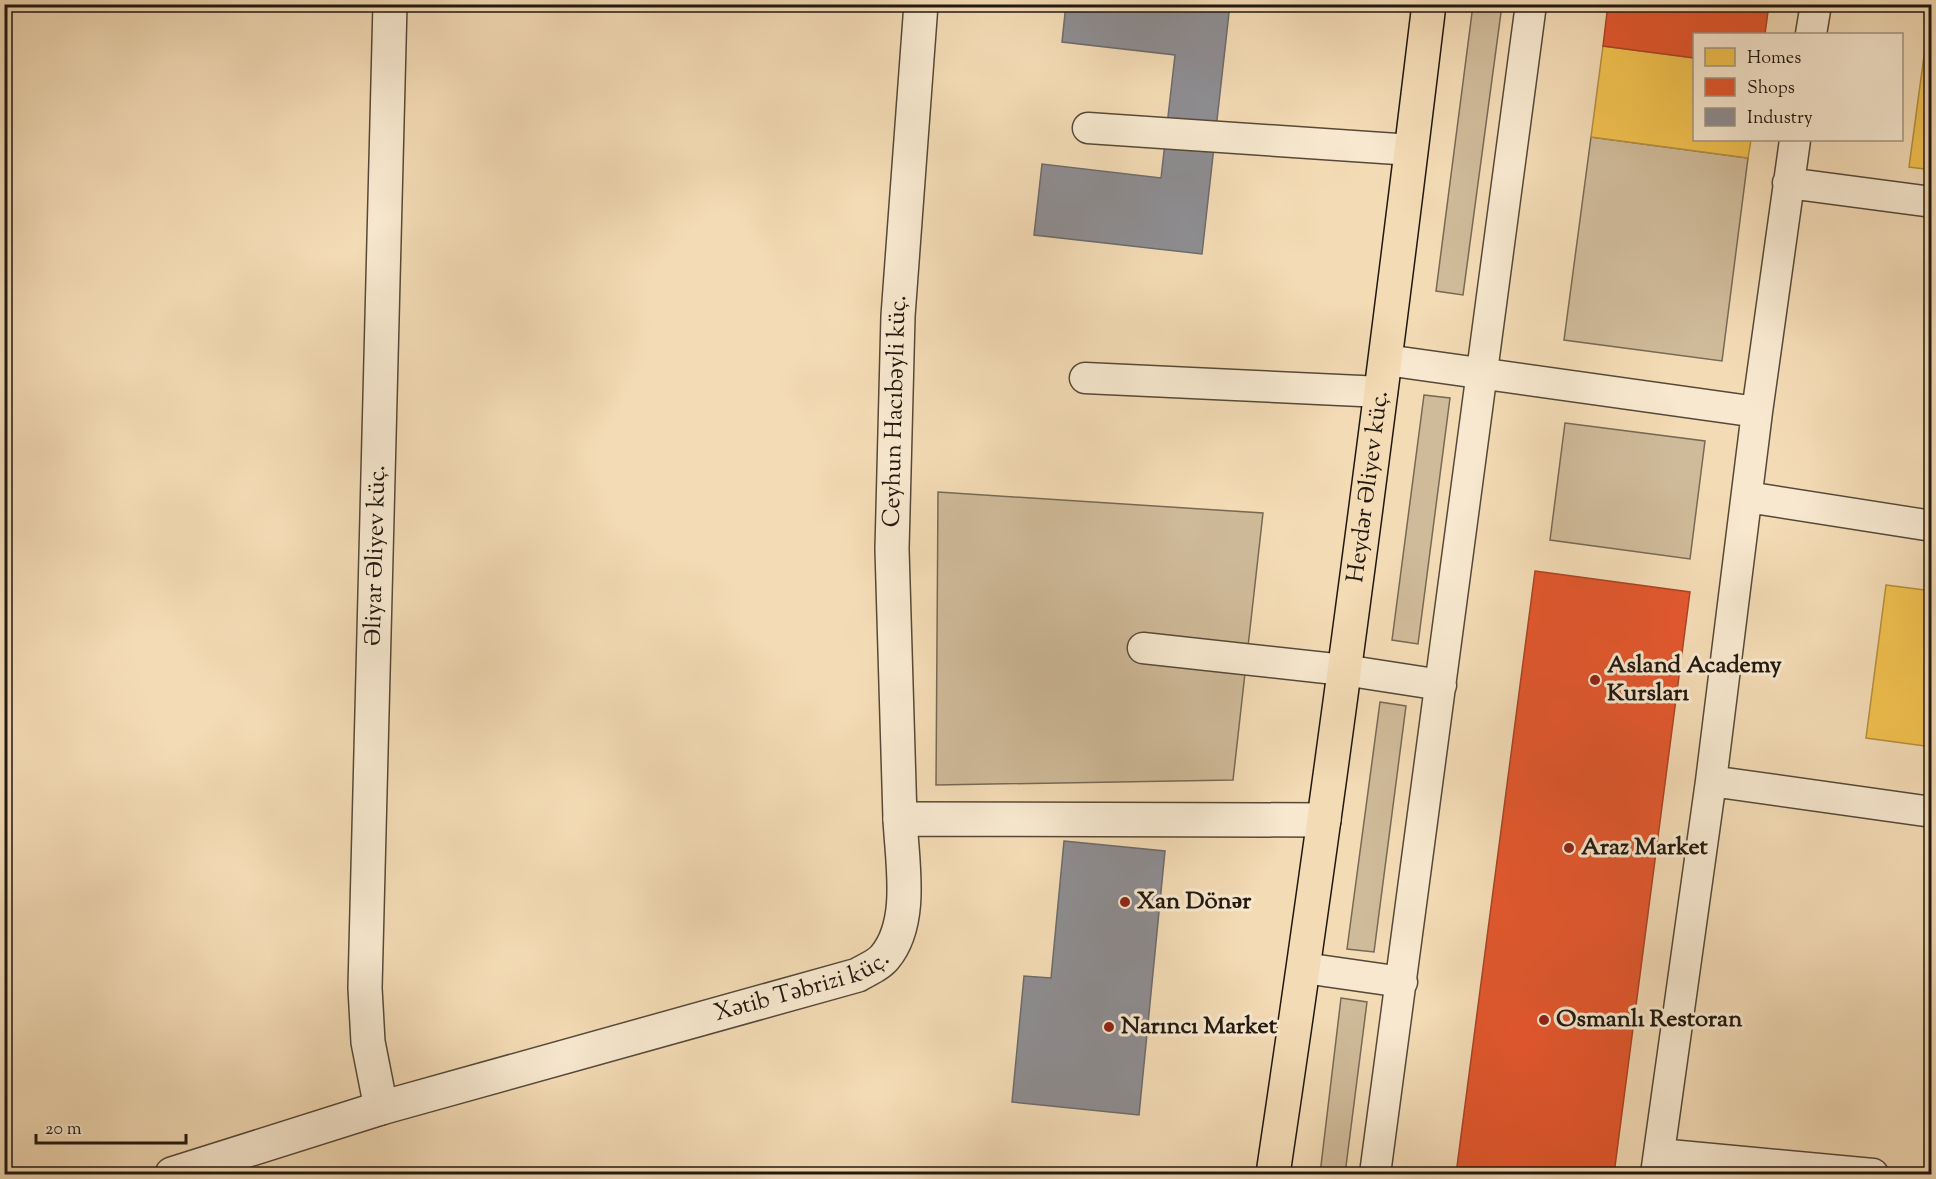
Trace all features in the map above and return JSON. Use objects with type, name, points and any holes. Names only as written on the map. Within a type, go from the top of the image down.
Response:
[{"type":"main road","name":"Heydər Əliyev küç.","points":[[1273,1174],[1304,968],[1382,392],[1429,4]]},
{"type":"street","name":"Əliyar Əliyev küç.","points":[[381,1108],[368,1042],[365,988],[390,4]]},
{"type":"street","name":"Ceyhun Hacıbəyli küç.","points":[[900,819],[892,549],[898,316],[921,4]]},
{"type":"street","name":"Xətib Təbrizi küç.","points":[[172,1174],[381,1108],[858,975],[884,959],[898,936],[904,913],[900,819]]},
{"type":"street","points":[[900,819],[1324,820]]},
{"type":"lane","points":[[1375,1174],[1531,4]]},
{"type":"lane","points":[[1811,33],[1816,4]]},
{"type":"lane","points":[[1088,128],[1412,150]]},
{"type":"lane","points":[[1795,141],[1757,412],[1712,781],[1658,1165],[1873,1174]]},
{"type":"lane","points":[[1788,183],[1932,202]]},
{"type":"lane","points":[[1386,360],[1757,412]]},
{"type":"lane","points":[[1085,378],[1382,392]]},
{"type":"lane","points":[[1747,497],[1932,526]]},
{"type":"lane","points":[[1143,648],[1344,670],[1441,686]]},
{"type":"lane","points":[[1712,781],[1932,812]]},
{"type":"lane","points":[[1304,968],[1402,982]]},
{"type":"shaded area","points":[[1473,5],[1502,5],[1463,295],[1436,291]]},
{"type":"shaded area","points":[[1591,137],[1748,158],[1722,361],[1564,340]]},
{"type":"shaded area","points":[[1424,395],[1450,398],[1418,644],[1392,640]]},
{"type":"shaded area","points":[[1565,423],[1705,441],[1690,559],[1550,540]]},
{"type":"shaded area","points":[[938,492],[1263,513],[1233,780],[936,785]]},
{"type":"shaded area","points":[[1380,702],[1406,706],[1374,952],[1347,949]]},
{"type":"shaded area","points":[[1341,998],[1367,1002],[1345,1174],[1320,1174]]},
{"type":"building: Homes","points":[[1932,4],[1932,170],[1909,167]]},
{"type":"building: Homes","points":[[1603,46],[1693,58],[1693,141],[1751,141],[1748,158],[1591,137]]},
{"type":"building: Homes","points":[[1886,585],[1932,591],[1932,747],[1866,738]]},
{"type":"building: Shops","points":[[1608,4],[1769,4],[1765,33],[1693,33],[1693,58],[1603,46]]},
{"type":"building: Shops","points":[[1535,571],[1690,592],[1614,1174],[1456,1174]]},
{"type":"building: Industry","points":[[1066,4],[1230,4],[1202,254],[1034,235],[1042,164],[1161,178],[1175,55],[1062,42]]},
{"type":"building: Industry","points":[[1064,841],[1165,851],[1139,1115],[1012,1102],[1024,976],[1051,978]]},
{"type":"place","name":"Asland Academy Kursları","points":[[1595,680]]},
{"type":"place","name":"Araz Market","points":[[1569,848]]},
{"type":"place","name":"Xan Dönər","points":[[1125,902]]},
{"type":"place","name":"Osmanlı Restoran","points":[[1544,1020]]},
{"type":"place","name":"Narıncı Market","points":[[1109,1027]]}]
